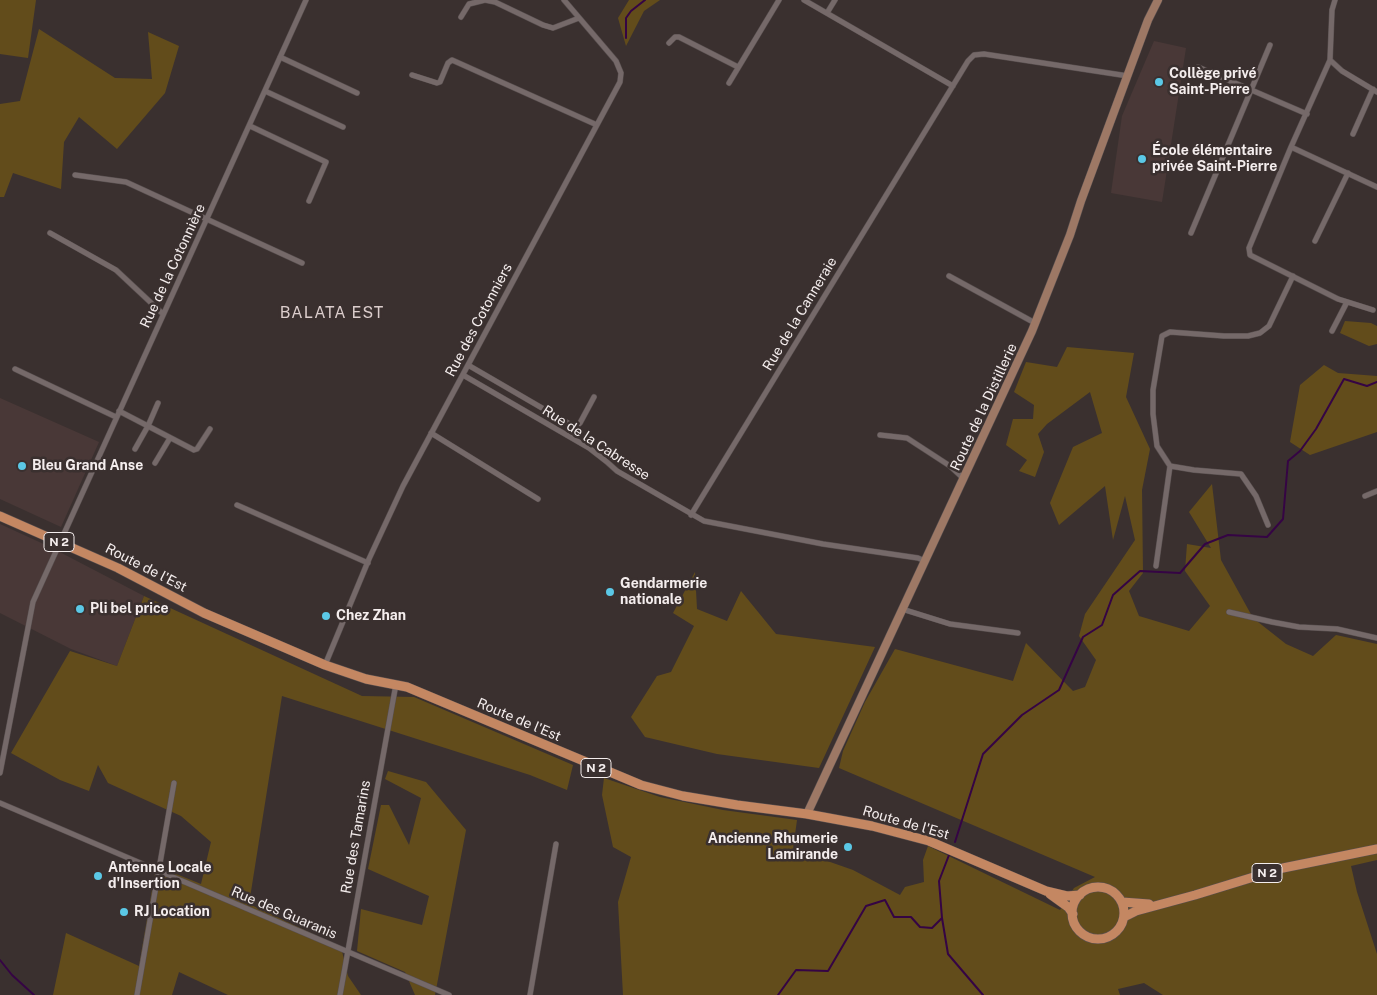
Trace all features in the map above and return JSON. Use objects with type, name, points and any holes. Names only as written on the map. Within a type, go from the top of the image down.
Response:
[{"type":"main road","name":"Route de l'Est","points":[[0,516],[118,568],[204,613],[325,665],[366,679],[407,687],[641,785],[683,796],[807,814],[872,826],[929,841],[1046,891],[1067,896],[1080,895]]},
{"type":"main road","name":"N 2","points":[[1073,914],[1074,921],[1080,932],[1099,939],[1113,935],[1122,924],[1124,917],[1136,911],[1283,868],[1377,849]]},
{"type":"main road","name":"N 2","points":[[1080,895],[1092,888],[1106,888],[1118,896],[1122,902],[1159,905]]},
{"type":"main road","name":"Route de l'Est","points":[[1046,891],[1068,907],[1073,914]]},
{"type":"main road","points":[[1073,914],[1073,907],[1080,895]]},
{"type":"main road","points":[[1122,902],[1124,917]]},
{"type":"street","name":"Rue de la Cotonnière","points":[[0,773],[33,602],[306,0]]},
{"type":"street","points":[[461,17],[468,4],[485,0],[495,2],[543,26],[553,28],[579,18]]},
{"type":"street","name":"Rue des Cotonniers","points":[[325,665],[403,486],[620,82],[621,73],[616,60],[564,0]]},
{"type":"street","points":[[729,83],[779,0]]},
{"type":"street","points":[[804,0],[953,86]]},
{"type":"street","points":[[827,13],[835,0]]},
{"type":"street","name":"Route de la Distillerie","points":[[807,814],[1036,323],[1148,20],[1158,0]]},
{"type":"street","points":[[1335,0],[1332,10],[1330,60],[1249,248],[1250,256],[1254,259],[1319,290],[1347,302],[1373,310]]},
{"type":"street","points":[[669,43],[675,37],[679,37],[738,68]]},
{"type":"street","points":[[1191,232],[1270,45]]},
{"type":"street","name":"Rue de la Canneraie","points":[[691,515],[968,61],[974,55],[984,54],[1128,76]]},
{"type":"street","points":[[280,57],[358,93]]},
{"type":"street","points":[[412,75],[438,83],[448,63],[452,60],[597,125]]},
{"type":"street","points":[[1330,60],[1342,71],[1375,91],[1353,134]]},
{"type":"street","points":[[1198,67],[1306,114]]},
{"type":"street","points":[[265,91],[343,127]]},
{"type":"street","points":[[250,126],[326,162],[309,201]]},
{"type":"street","points":[[1291,147],[1377,187]]},
{"type":"street","points":[[1315,240],[1348,173]]},
{"type":"street","points":[[75,175],[126,182],[302,263]]},
{"type":"street","points":[[50,233],[116,270],[163,314]]},
{"type":"street","points":[[949,276],[1036,323]]},
{"type":"street","points":[[1156,566],[1170,466],[1157,446],[1153,414],[1153,390],[1162,336],[1170,332],[1224,336],[1248,336],[1260,333],[1269,326],[1293,276]]},
{"type":"street","points":[[1332,331],[1347,302]]},
{"type":"street","points":[[468,365],[573,426],[577,426],[580,423],[594,397]]},
{"type":"street","points":[[15,369],[116,417]]},
{"type":"street","name":"Rue de la Cabresse","points":[[463,374],[589,448],[617,471],[691,515]]},
{"type":"street","points":[[135,449],[158,403]]},
{"type":"street","points":[[119,411],[194,450],[197,450],[210,430]]},
{"type":"street","points":[[431,433],[538,498]]},
{"type":"street","points":[[880,436],[907,438],[945,462],[964,479]]},
{"type":"street","points":[[156,462],[170,438]]},
{"type":"street","points":[[1170,466],[1241,474],[1256,496],[1268,525]]},
{"type":"street","points":[[1365,496],[1377,491]]},
{"type":"street","points":[[237,505],[368,563]]},
{"type":"street","points":[[691,515],[714,524],[822,544],[918,558],[925,561]]},
{"type":"street","points":[[902,609],[950,624],[1018,633]]},
{"type":"street","points":[[1229,612],[1299,627],[1338,629],[1377,638]]},
{"type":"street","name":"Rue des Tamarins","points":[[340,995],[396,684]]},
{"type":"street","points":[[138,995],[174,783]]},
{"type":"street","name":"Rue des Guaranis","points":[[0,804],[448,995]]},
{"type":"street","points":[[530,995],[556,844]]},
{"type":"shaded area","points":[[0,0],[36,0],[28,58],[0,54]]},
{"type":"shaded area","points":[[629,0],[660,0],[644,11],[626,46],[618,18]]},
{"type":"shaded area","points":[[39,29],[115,78],[152,79],[148,32],[179,46],[165,93],[117,149],[79,117],[64,142],[61,189],[13,173],[4,197],[0,197],[0,104],[20,101]]},
{"type":"shaded area","points":[[1154,41],[1186,48],[1162,202],[1111,193],[1122,116]]},
{"type":"shaded area","points":[[1345,321],[1371,323],[1377,326],[1377,344],[1369,346],[1340,333]]},
{"type":"shaded area","points":[[1067,347],[1134,353],[1126,397],[1150,449],[1142,490],[1143,573],[1129,591],[1139,616],[1189,631],[1210,606],[1185,571],[1187,544],[1211,548],[1189,512],[1212,484],[1221,560],[1253,618],[1286,644],[1313,656],[1336,635],[1377,644],[1377,860],[1351,866],[1357,892],[1377,954],[1377,995],[1163,995],[1144,983],[1118,989],[1120,995],[623,995],[618,902],[631,857],[613,847],[602,795],[604,778],[660,797],[723,810],[797,820],[793,849],[853,870],[900,895],[905,887],[924,882],[923,860],[928,846],[1060,910],[1074,888],[1095,877],[839,768],[843,751],[865,702],[895,649],[1013,681],[1026,643],[1073,691],[1085,687],[1096,660],[1079,636],[1085,614],[1135,540],[1125,496],[1113,540],[1105,486],[1059,525],[1050,503],[1073,447],[1102,433],[1090,392],[1047,424],[1038,434],[1044,452],[1035,477],[1019,471],[1027,460],[1006,445],[1013,419],[1033,419],[1034,405],[1014,392],[1026,362],[1057,367]]},
{"type":"shaded area","points":[[1324,365],[1338,373],[1377,376],[1377,432],[1310,455],[1290,442],[1300,385]]},
{"type":"shaded area","points":[[0,398],[99,442],[61,527],[0,499]]},
{"type":"shaded area","points":[[0,524],[50,547],[144,596],[117,666],[71,649],[0,613]]},
{"type":"shaded area","points":[[695,572],[697,609],[727,621],[741,591],[776,634],[875,647],[819,768],[717,754],[645,737],[631,717],[657,676],[671,672],[694,626],[673,613]]},
{"type":"shaded area","points":[[144,596],[362,696],[414,697],[573,765],[567,790],[530,775],[282,696],[249,904],[341,947],[348,976],[361,995],[228,995],[179,972],[172,995],[53,995],[66,933],[139,966],[156,866],[201,884],[211,842],[181,816],[108,783],[98,765],[89,791],[60,780],[11,753],[70,651],[117,666]]},
{"type":"shaded area","points":[[388,771],[426,782],[466,830],[435,995],[415,995],[405,972],[357,951],[361,909],[422,925],[429,896],[368,869],[381,805],[389,805],[409,845],[421,798],[385,779]]},
{"type":"waterway","points":[[626,38],[626,18],[631,11],[645,0]]},
{"type":"waterway","points":[[955,842],[983,754],[1022,715],[1059,690],[1083,637],[1102,625],[1113,595],[1140,571],[1180,573],[1205,544],[1228,535],[1267,537],[1283,519],[1288,461],[1300,451],[1316,429],[1344,379],[1367,386],[1377,382]]},
{"type":"waterway","points":[[778,995],[796,970],[828,971],[866,906],[885,900],[894,917],[911,917],[920,927],[932,928],[942,918],[939,881],[949,855]]},
{"type":"waterway","points":[[942,918],[948,954],[983,995]]},
{"type":"waterway","points":[[0,960],[12,975],[34,995]]},
{"type":"place","name":"Collège privé Saint-Pierre","points":[[1159,82]]},
{"type":"place","name":"École élémentaire privée Saint-Pierre","points":[[1142,159]]},
{"type":"place","name":"Bleu Grand Anse","points":[[22,466]]},
{"type":"place","name":"Gendarmerie nationale","points":[[610,592]]},
{"type":"place","name":"Pli bel price","points":[[80,609]]},
{"type":"place","name":"Chez Zhan","points":[[326,616]]},
{"type":"place","name":"Ancienne Rhumerie Lamirande","points":[[848,847]]},
{"type":"place","name":"Antenne Locale d'Insertion","points":[[98,876]]},
{"type":"place","name":"RJ Location","points":[[124,912]]},
{"type":"district","name":"BALATA EST","points":[[332,313]]}]
